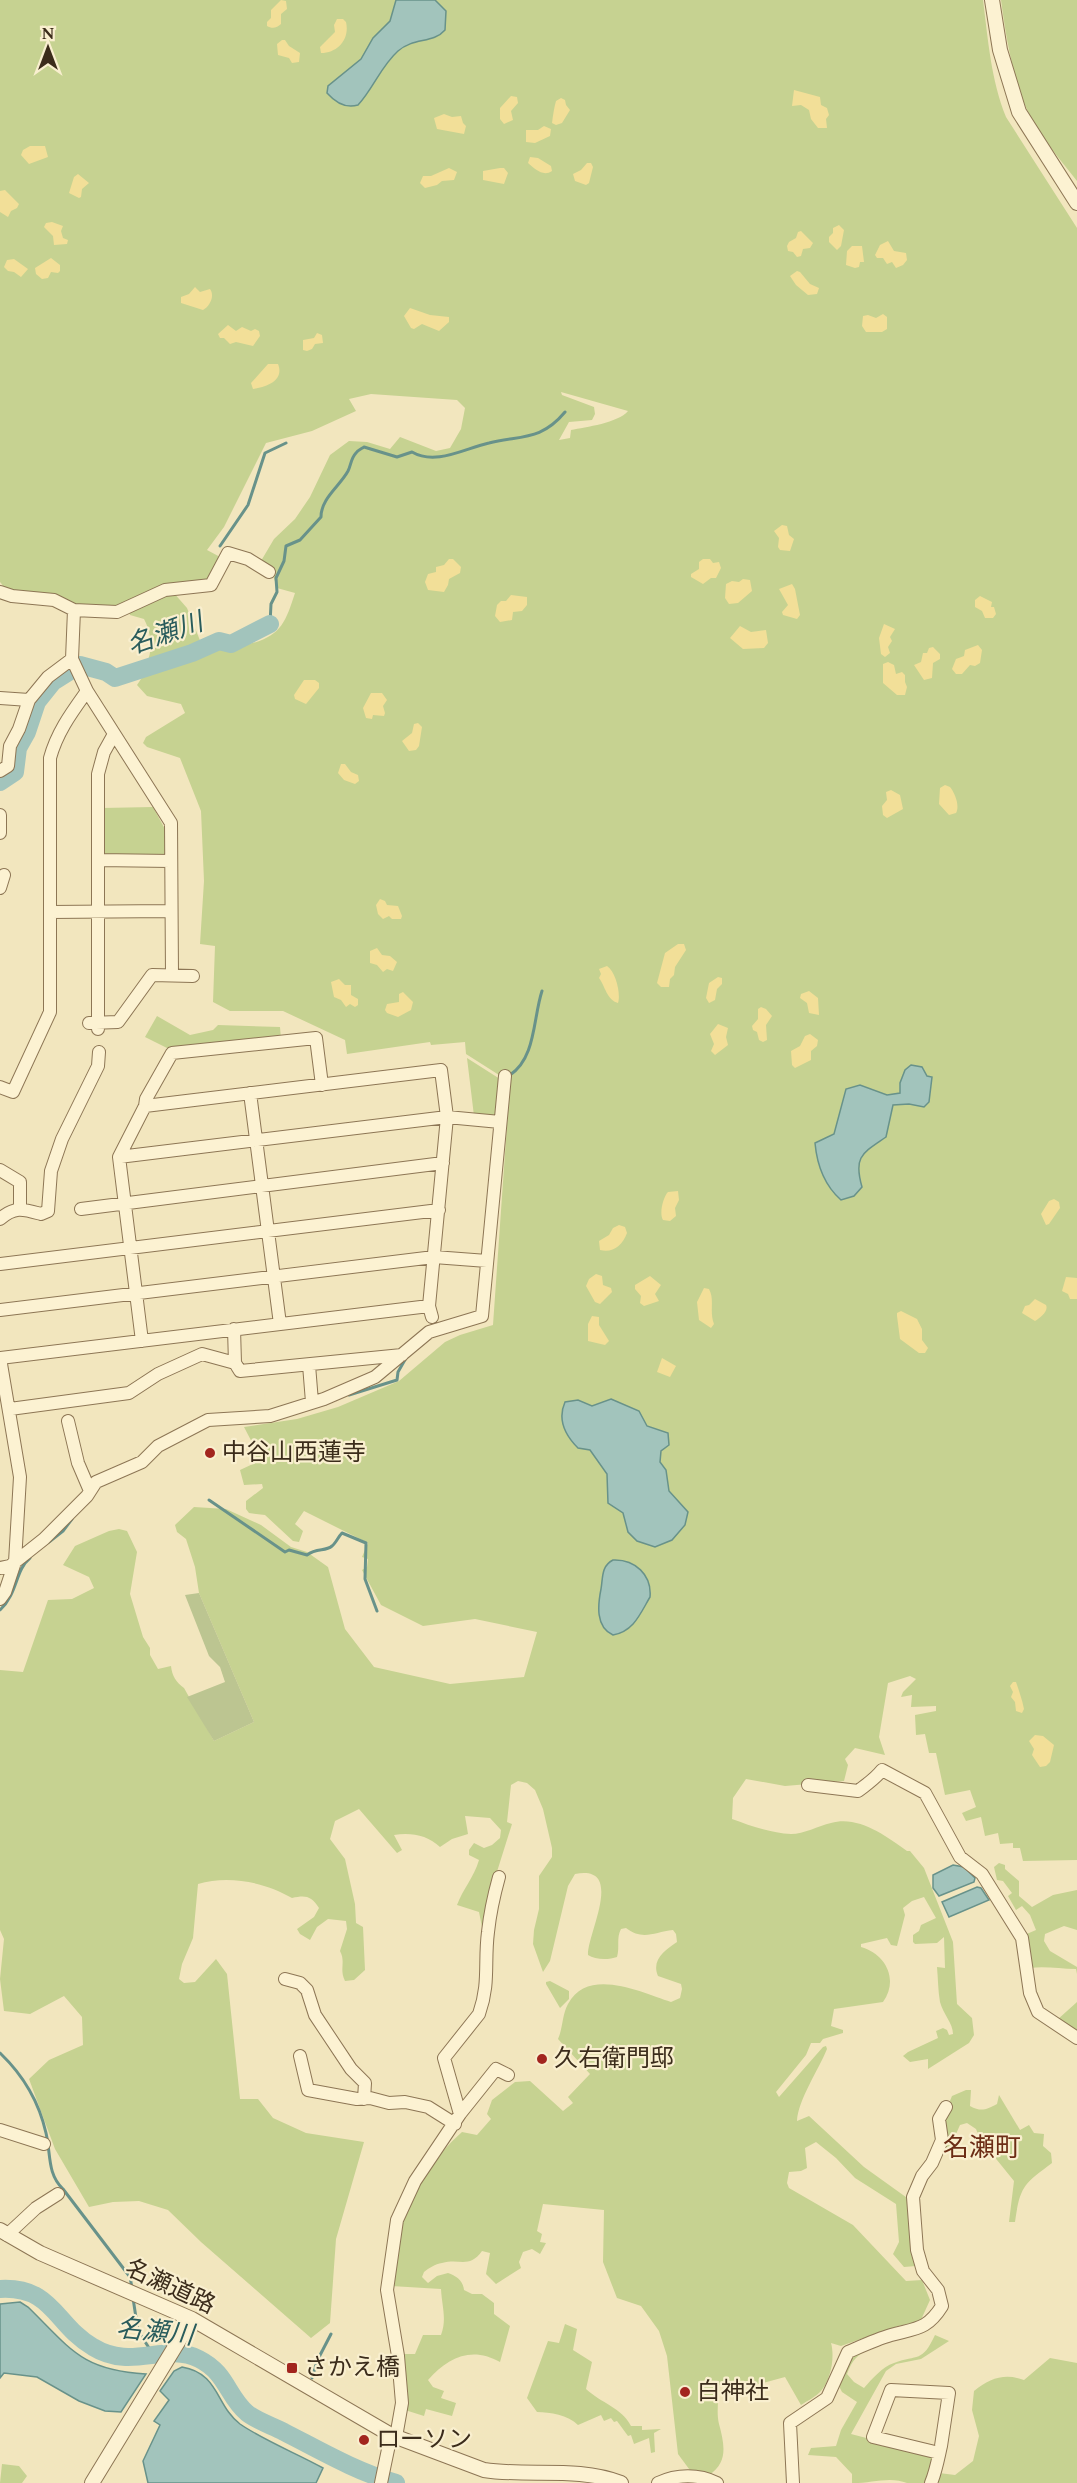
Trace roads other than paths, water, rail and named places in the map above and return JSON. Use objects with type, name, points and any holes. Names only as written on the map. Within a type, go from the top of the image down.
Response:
[{"type":"street","points":[[992,0],[1000,50],[1019,112],[1077,203]]},
{"type":"street","points":[[0,592],[12,596],[54,600],[74,610],[117,612],[165,590],[211,585],[228,554],[248,560],[269,572]]},
{"type":"street","points":[[74,610],[72,659],[87,691],[171,823],[172,975]]},
{"type":"street","points":[[0,771],[8,766],[10,746],[19,729],[29,700],[48,677],[72,659]]},
{"type":"street","points":[[0,1087],[13,1092],[51,1016],[50,758],[62,727],[87,691]]},
{"type":"street","points":[[0,698],[29,700]]},
{"type":"street","points":[[114,734],[99,763],[95,1025],[118,1022],[152,975],[193,976]]},
{"type":"street","points":[[0,815],[0,833]]},
{"type":"street","points":[[98,860],[171,861]]},
{"type":"street","points":[[0,888],[4,876]]},
{"type":"street","points":[[50,912],[171,911]]},
{"type":"street","points":[[142,1341],[119,1158],[145,1106],[146,1099],[172,1053],[316,1038],[322,1085]]},
{"type":"street","points":[[0,1219],[10,1210],[20,1208],[41,1214],[50,1211],[51,1171],[62,1139],[98,1066],[99,1052]]},
{"type":"street","points":[[0,1568],[10,1566],[44,1539],[96,1482],[142,1462],[158,1446],[208,1420],[270,1416],[375,1377],[403,1354],[432,1320],[434,1257],[447,1118],[441,1070],[145,1106]]},
{"type":"street","points":[[0,1599],[5,1592],[15,1562],[20,1478],[0,1358],[280,1324],[432,1320],[482,1316],[505,1076]]},
{"type":"street","points":[[250,1093],[280,1324]]},
{"type":"street","points":[[119,1158],[447,1118],[500,1122]]},
{"type":"street","points":[[81,1209],[443,1163]]},
{"type":"street","points":[[0,1170],[20,1182],[20,1208]]},
{"type":"street","points":[[0,1264],[439,1210]]},
{"type":"street","points":[[0,1310],[434,1257],[487,1261]]},
{"type":"street","points":[[234,1329],[235,1363],[240,1371],[403,1354]]},
{"type":"street","points":[[10,1409],[129,1393],[158,1374],[202,1354],[235,1363]]},
{"type":"street","points":[[309,1365],[312,1402]]},
{"type":"street","points":[[64,1402],[78,1463],[90,1491]]},
{"type":"street","points":[[808,1785],[858,1791],[868,1782],[875,1780],[882,1770],[925,1793],[960,1857],[982,1874],[1022,1938],[1030,1993],[1038,2012],[1060,2029],[1077,2038]]},
{"type":"street","points":[[458,2119],[444,2058],[479,2014],[482,2006],[488,1984],[488,1932],[498,1877]]},
{"type":"street","points":[[285,1979],[300,1983],[307,1989],[315,2015],[340,2053],[365,2083],[364,2099]]},
{"type":"street","points":[[300,2056],[308,2090],[389,2103],[405,2102],[428,2107],[458,2119]]},
{"type":"street","points":[[382,2477],[402,2403],[398,2356],[387,2290],[397,2220],[415,2181],[496,2069],[508,2075]]},
{"type":"street","points":[[793,2483],[789,2422],[827,2398],[848,2352],[891,2335],[914,2331],[933,2320],[942,2306],[938,2290],[923,2271],[917,2250],[913,2197],[942,2140],[939,2119],[946,2107]]},
{"type":"street","points":[[0,2130],[44,2145]]},
{"type":"street","points":[[4,2233],[58,2194]]},
{"type":"street","name":"名瀬道路","points":[[4,2233],[40,2253],[192,2319],[393,2436],[484,2470],[499,2473],[577,2473],[621,2483]]},
{"type":"street","points":[[92,2483],[192,2319]]},
{"type":"street","points":[[931,2483],[939,2453],[949,2393],[891,2390],[873,2437],[939,2453]]},
{"type":"street","points":[[658,2483],[678,2476],[706,2478],[717,2483]]},
{"type":"water","points":[[396,0],[435,0],[446,11],[445,30],[435,37],[410,44],[398,51],[358,105],[349,106],[337,102],[327,93],[328,86],[361,59],[373,38],[390,21]]},
{"type":"water","points":[[911,1065],[922,1067],[927,1076],[932,1077],[929,1102],[924,1107],[909,1104],[893,1105],[886,1137],[862,1156],[859,1168],[862,1187],[854,1196],[841,1200],[830,1188],[822,1174],[815,1143],[834,1134],[846,1089],[860,1085],[887,1095],[900,1093],[900,1083],[905,1070]]},
{"type":"water","points":[[611,1399],[639,1411],[647,1426],[668,1433],[669,1445],[661,1451],[660,1462],[666,1470],[669,1491],[688,1512],[685,1525],[672,1540],[655,1547],[637,1541],[628,1532],[623,1513],[608,1503],[607,1474],[590,1450],[578,1448],[573,1443],[562,1421],[565,1402],[578,1400],[592,1406]]},
{"type":"water","points":[[613,1560],[628,1562],[641,1570],[648,1582],[650,1597],[631,1626],[613,1635],[603,1627],[599,1615],[599,1601],[603,1573],[606,1566]]},
{"type":"water","points":[[953,1865],[964,1867],[975,1878],[974,1882],[939,1896],[933,1888],[933,1875]]},
{"type":"water","points":[[977,1887],[981,1888],[989,1900],[949,1917],[942,1902]]},
{"type":"water","points":[[20,2302],[28,2307],[67,2346],[91,2362],[124,2372],[146,2374],[121,2412],[105,2411],[79,2401],[37,2377],[4,2373],[0,2378],[0,2304]]},
{"type":"water","points":[[182,2367],[194,2370],[203,2376],[216,2391],[232,2417],[240,2424],[323,2468],[316,2483],[148,2483],[143,2461],[160,2425],[154,2421],[169,2400],[160,2391],[174,2371]]},
{"type":"waterway","points":[[270,624],[271,604],[277,592],[276,578],[284,561],[286,546],[300,540],[321,517],[324,504],[345,477],[353,457],[359,450],[364,447],[397,457],[412,452],[421,456],[441,457],[539,432],[548,428],[565,412]]},
{"type":"waterway","points":[[220,546],[248,505],[265,453],[286,443]]},
{"type":"waterway","name":"名瀬川","points":[[0,782],[15,772],[18,748],[27,732],[37,702],[53,682],[80,665],[106,672],[115,678],[192,653],[219,641],[231,644],[270,624]]},
{"type":"waterway","points":[[510,1075],[518,1068],[529,1048],[542,991]]},
{"type":"waterway","points":[[349,1395],[397,1380],[398,1372],[406,1358]]},
{"type":"waterway","points":[[209,1500],[285,1552],[289,1550],[307,1555],[314,1551],[327,1549],[342,1533],[366,1543],[365,1579],[377,1611]]},
{"type":"waterway","points":[[49,1542],[63,1531],[72,1519]]},
{"type":"waterway","points":[[0,1610],[10,1596],[25,1563],[30,1558]]},
{"type":"waterway","points":[[0,2053],[22,2079],[39,2110],[46,2133],[54,2177],[130,2277],[132,2288]]},
{"type":"waterway","name":"名瀬川","points":[[0,2289],[18,2290],[43,2300],[80,2338],[107,2354],[134,2357],[173,2353],[199,2359],[216,2371],[240,2406],[251,2416],[353,2467],[396,2483]]},
{"type":"waterway","points":[[133,2298],[138,2331],[153,2354]]},
{"type":"waterway","points":[[312,2378],[317,2361],[331,2334]]},
{"type":"place","name":"中谷山西蓮寺","points":[[210,1453]]},
{"type":"place","name":"久右衛門邸","points":[[542,2059]]},
{"type":"place","name":"さかえ橋","points":[[292,2368]]},
{"type":"place","name":"白神社","points":[[685,2392]]},
{"type":"place","name":"ローソン","points":[[364,2440]]},
{"type":"district","name":"名瀬町","points":[[982,2148]]}]
